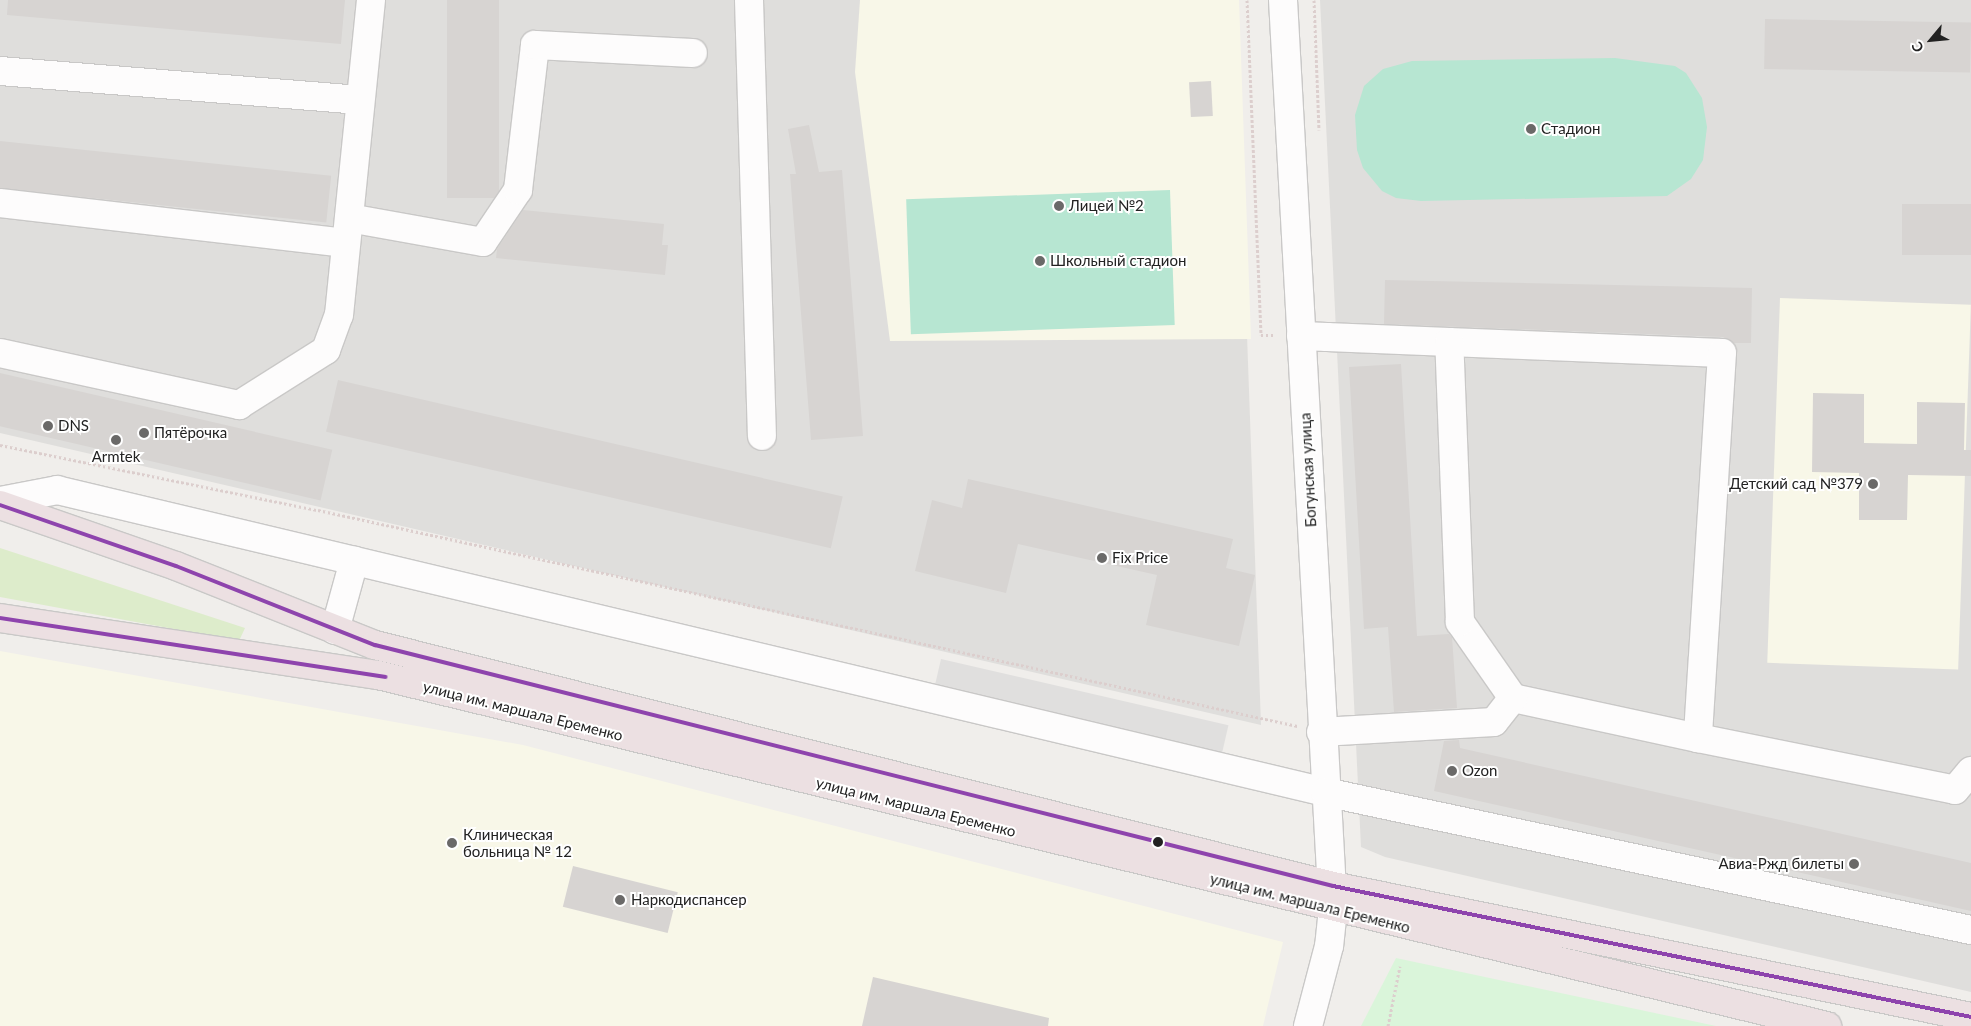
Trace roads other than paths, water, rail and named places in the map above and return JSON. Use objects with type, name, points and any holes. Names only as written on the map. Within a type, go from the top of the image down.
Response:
[{"type":"highway","name":"улица им. маршала Еременко","points":[[0,505],[176,566],[375,645],[1333,898],[1827,1026]]},
{"type":"highway","name":"улица им. маршала Еременко","points":[[0,618],[378,675],[1333,898],[1971,1017]]},
{"type":"street","points":[[0,353],[239,404],[326,350],[339,315],[371,0]]},
{"type":"street","points":[[749,0],[762,436]]},
{"type":"street","name":"Богунская улица","points":[[1284,0],[1325,792],[1333,898],[1329,946],[1308,1026]]},
{"type":"street","points":[[0,203],[483,242],[518,190],[535,44],[693,53]]},
{"type":"street","points":[[0,71],[360,100]]},
{"type":"street","points":[[1301,336],[1722,353],[1698,738]]},
{"type":"street","points":[[1449,342],[1460,622],[1513,698],[1955,790],[1971,771]]},
{"type":"street","points":[[0,501],[57,490],[1325,792],[1971,930]]},
{"type":"street","points":[[335,630],[354,561]]},
{"type":"street","points":[[1322,732],[1494,722],[1513,698]]},
{"type":"place","name":"Стадион","points":[[1531,129]]},
{"type":"place","name":"Лицей №2","points":[[1059,206]]},
{"type":"place","name":"Школьный стадион","points":[[1040,261]]},
{"type":"place","name":"DNS","points":[[48,426]]},
{"type":"place","name":"Пятёрочка","points":[[144,433]]},
{"type":"place","name":"Armtek","points":[[116,440]]},
{"type":"place","name":"Детский сад №379","points":[[1873,484]]},
{"type":"place","name":"Fix Price","points":[[1102,558]]},
{"type":"place","name":"Ozon","points":[[1452,771]]},
{"type":"place","name":"Клиническая больница № 12","points":[[452,843]]},
{"type":"place","name":"Авиа-Ржд билеты","points":[[1854,864]]},
{"type":"place","name":"Наркодиспансер","points":[[620,900]]}]
